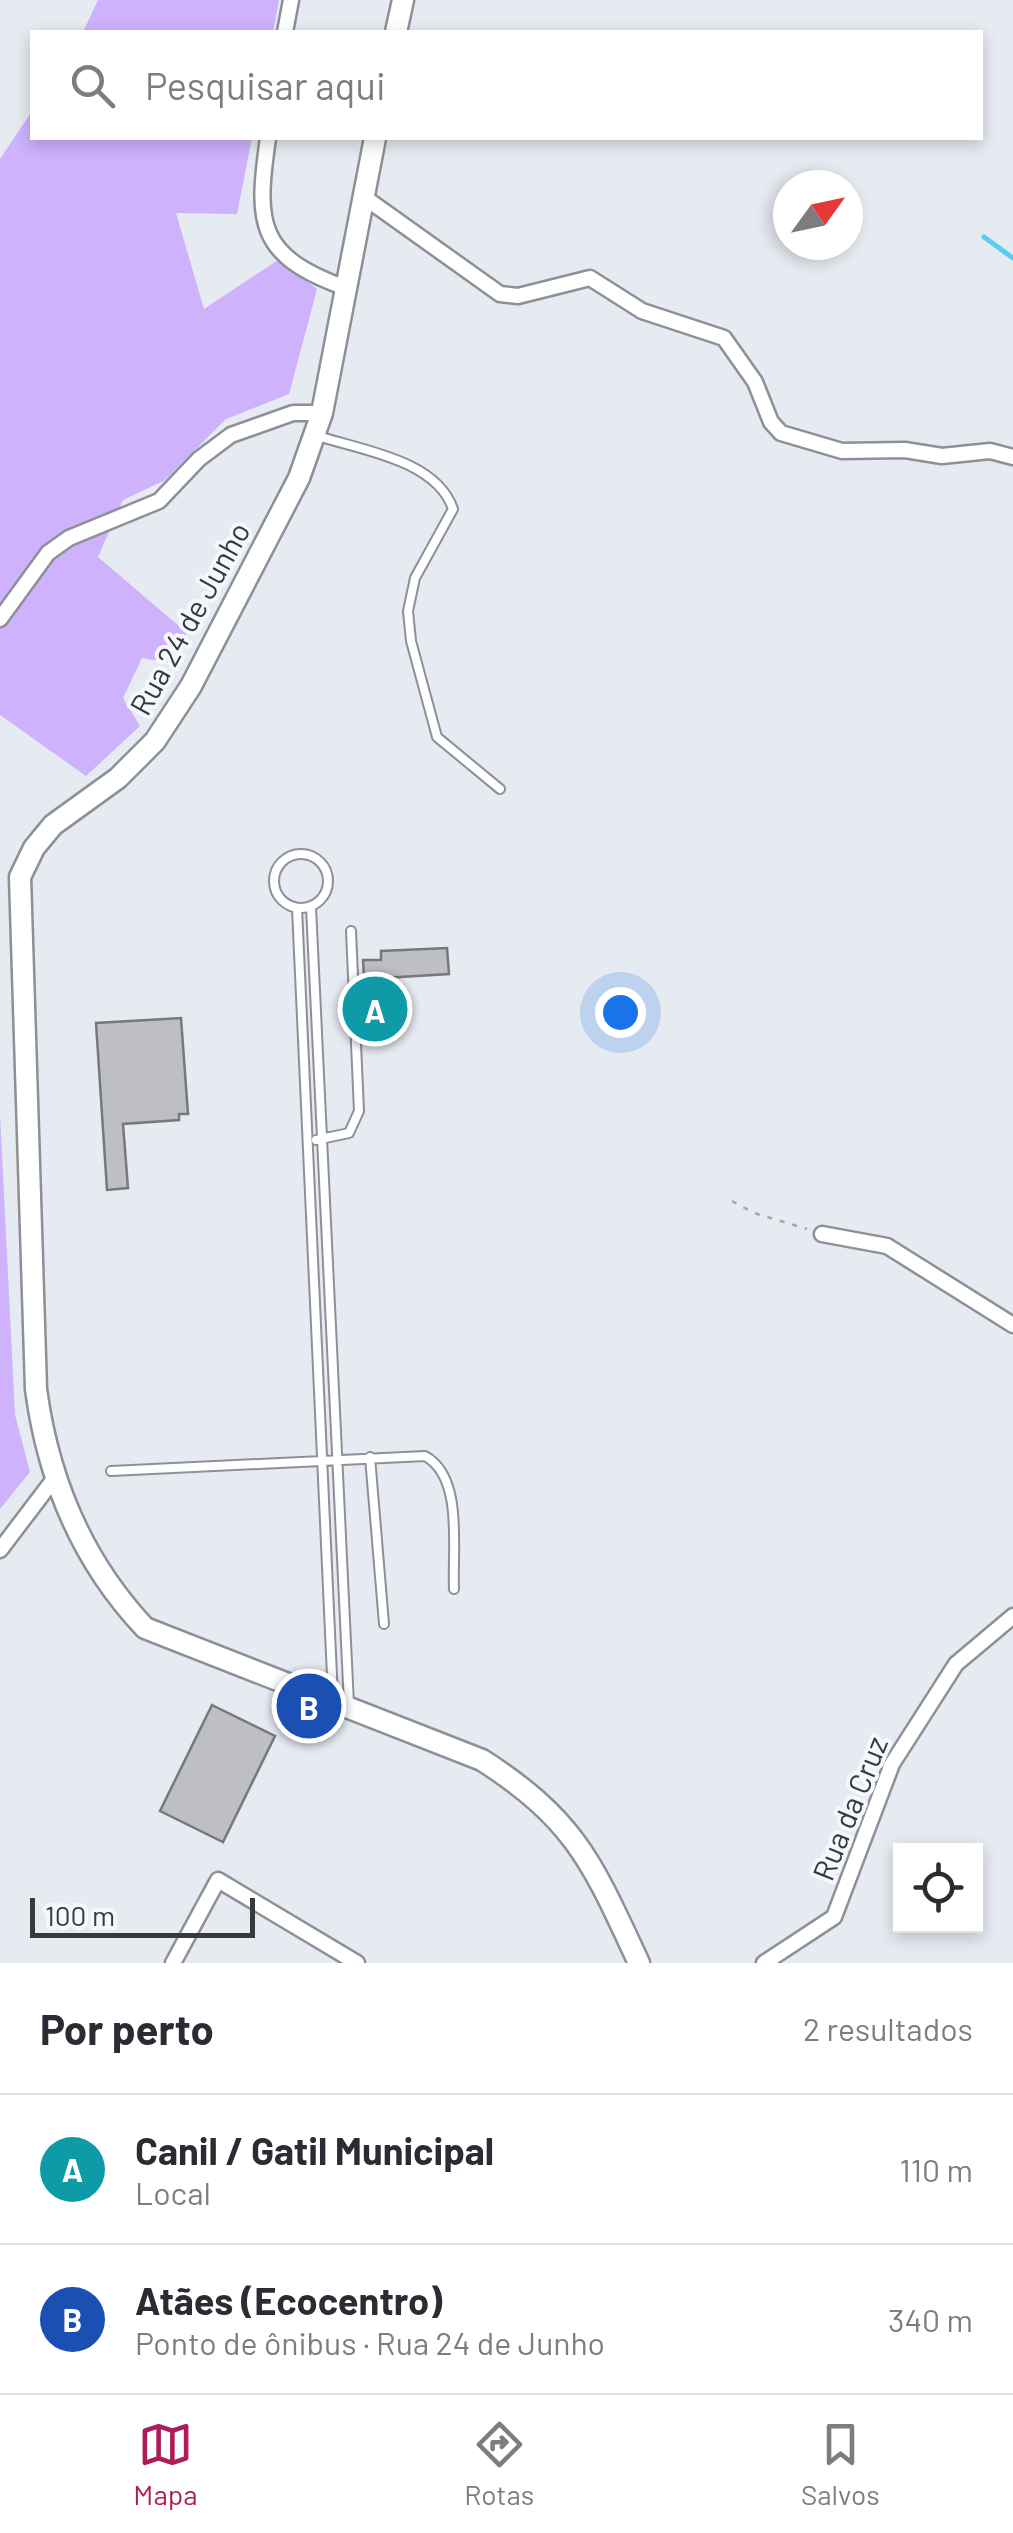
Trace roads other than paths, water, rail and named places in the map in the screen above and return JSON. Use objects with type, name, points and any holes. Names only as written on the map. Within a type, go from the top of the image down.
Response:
[{"type":"main road","points":[[396,30],[403,0]]},
{"type":"main road","name":"Rua 24 de Junho","points":[[376,140],[322,414],[299,478],[173,715],[138,760],[54,825],[34,848],[20,877],[36,1389],[54,1479],[109,1590],[145,1628],[482,1760],[552,1810],[592,1866],[639,1963]]},
{"type":"street","points":[[285,30],[291,0]]},
{"type":"street","points":[[268,140],[259,196],[262,218],[274,242],[315,277],[346,288]]},
{"type":"street","points":[[364,197],[500,294],[518,296],[590,278],[642,312],[724,338],[755,382],[771,422],[781,433],[842,450],[905,450],[942,456],[990,451],[1013,457]]},
{"type":"street","points":[[0,619],[48,553],[69,538],[159,501],[199,459],[232,435],[293,413],[322,414]]},
{"type":"street","points":[[822,1234],[887,1246],[1013,1325]]},
{"type":"street","points":[[0,1550],[54,1479]]},
{"type":"street","name":"Rua da Cruz","points":[[764,1963],[834,1918],[892,1764],[956,1664],[1013,1616]]},
{"type":"street","points":[[173,1963],[218,1880],[358,1963]]},
{"type":"lane","points":[[315,435],[414,468],[449,497],[453,509],[415,578],[408,610],[411,641],[437,737],[500,789]]},
{"type":"lane","points":[[302,853],[320,860],[328,876],[325,894],[311,907],[297,908],[281,900],[274,883],[278,865],[302,853]]},
{"type":"lane","points":[[311,907],[342,1706]]},
{"type":"lane","points":[[297,908],[321,1460],[342,1706]]},
{"type":"lane","points":[[306,1141],[349,1133],[360,1111],[350,931]]},
{"type":"lane","points":[[111,1471],[425,1456],[446,1474],[454,1589]]},
{"type":"lane","points":[[370,1457],[384,1624]]},
{"type":"waterway","points":[[984,237],[1013,258]]},
{"type":"place","name":"Canil / Gatil Municipal","points":[[375,1009]]},
{"type":"place","name":"Atães (Ecocentro)","points":[[309,1706]]}]
